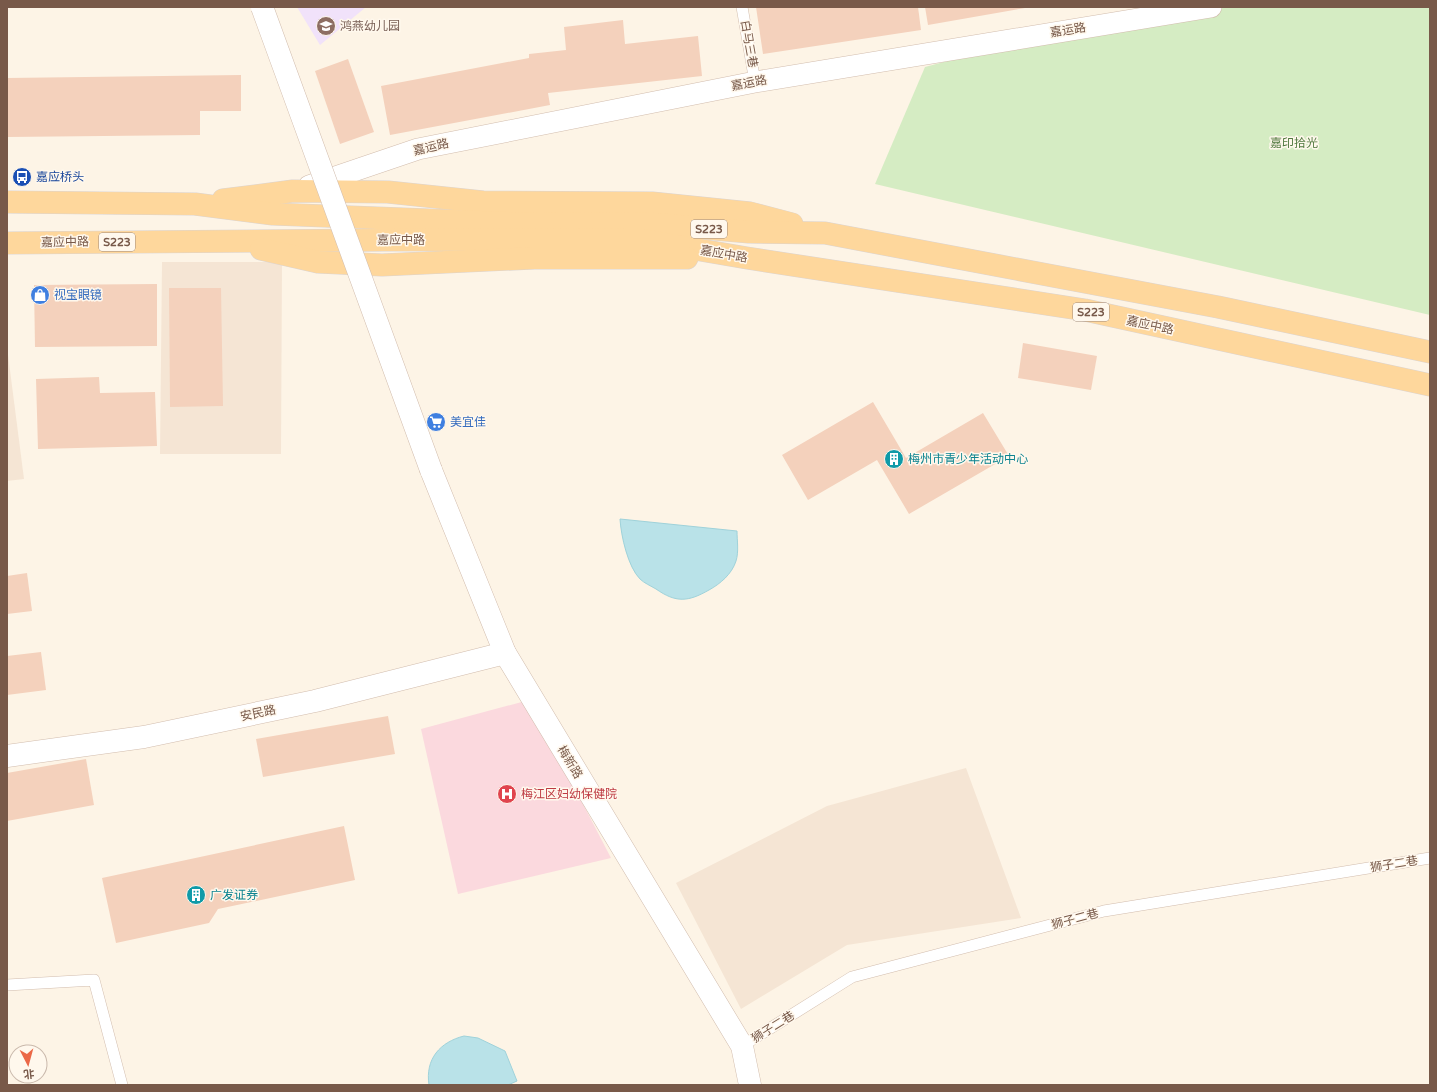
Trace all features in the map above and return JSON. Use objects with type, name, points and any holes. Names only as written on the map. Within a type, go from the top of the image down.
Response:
[{"type":"main road","points":[[194,204],[293,191],[388,192],[483,202],[652,203],[750,213],[825,233]]},
{"type":"main road","name":"嘉应中路","points":[[7,202],[194,204],[273,214],[499,222],[657,224],[749,232],[825,233],[1218,307],[1430,352]]},
{"type":"main road","name":"嘉应中路","points":[[7,243],[227,241],[318,262],[382,265],[534,258],[748,258],[1085,310],[1430,385]]},
{"type":"street","name":"梅新路","points":[[262,7],[431,470],[505,653],[742,1046],[750,1085]]},
{"type":"street","name":"嘉运路","points":[[293,191],[418,149],[755,82],[1211,7]]},
{"type":"street","name":"安民路","points":[[7,756],[144,738],[314,701],[505,653]]},
{"type":"lane","name":"白马三巷","points":[[742,7],[755,82]]},
{"type":"lane","name":"狮子二巷","points":[[742,1046],[852,978],[860,975],[1104,911],[1430,858]]},
{"type":"lane","points":[[7,985],[94,980],[122,1085]]},
{"type":"shaded area","name":"鸿燕幼儿园","points":[[297,7],[366,7],[320,45]]},
{"type":"shaded area","points":[[162,262],[282,262],[281,454],[160,454]]},
{"type":"shaded area","points":[[7,347],[24,479],[7,481]]},
{"type":"shaded area","name":"梅江区妇幼保健院","points":[[529,700],[611,858],[458,894],[421,729]]},
{"type":"shaded area","points":[[966,768],[1021,918],[847,945],[741,1009],[676,883],[827,806]]},
{"type":"green space","name":"嘉印拾光","points":[[1151,7],[1430,7],[1430,315],[875,184],[925,67]]},
{"type":"water","points":[[620,519],[737,531],[738,550],[736,561],[732,570],[725,578],[702,594],[688,599],[676,599],[670,597],[643,582],[636,574],[626,551]]},
{"type":"water","points":[[464,1036],[478,1038],[505,1051],[517,1081],[508,1085],[429,1085],[429,1067],[436,1053],[441,1047]]},
{"type":"building","points":[[756,7],[918,7],[921,30],[763,54]]},
{"type":"building","points":[[925,7],[1025,7],[1025,8],[928,25]]},
{"type":"building","points":[[623,20],[625,44],[698,36],[702,76],[548,93],[550,105],[390,135],[381,86],[529,58],[529,54],[566,50],[564,27]]},
{"type":"building","points":[[348,59],[374,132],[340,144],[315,71]]},
{"type":"building","points":[[241,75],[241,111],[200,111],[200,135],[7,137],[7,78]]},
{"type":"building","points":[[157,284],[157,346],[35,347],[34,285]]},
{"type":"building","points":[[169,288],[221,288],[223,406],[170,407]]},
{"type":"building","points":[[1023,343],[1097,356],[1091,390],[1018,378]]},
{"type":"building","points":[[99,377],[100,393],[155,392],[157,446],[38,449],[36,379]]},
{"type":"building","name":"梅州市青少年活动中心","points":[[873,402],[906,458],[983,413],[1009,456],[909,514],[877,460],[808,500],[782,455]]},
{"type":"building","points":[[27,573],[32,611],[7,614],[7,576]]},
{"type":"building","points":[[41,652],[46,690],[7,695],[7,656]]},
{"type":"building","points":[[388,716],[395,754],[263,777],[256,739]]},
{"type":"building","points":[[86,759],[94,805],[7,821],[7,773]]},
{"type":"building","name":"广发证券","points":[[344,826],[355,880],[218,909],[209,923],[116,943],[102,878]]},
{"type":"place","name":"鸿燕幼儿园","points":[[326,26]]},
{"type":"place","name":"嘉应桥头","points":[[22,177]]},
{"type":"place","name":"视宝眼镜","points":[[40,295]]},
{"type":"place","name":"美宜佳","points":[[436,422]]},
{"type":"place","name":"梅州市青少年活动中心","points":[[894,459]]},
{"type":"place","name":"梅江区妇幼保健院","points":[[507,794]]},
{"type":"place","name":"广发证券","points":[[196,895]]}]
